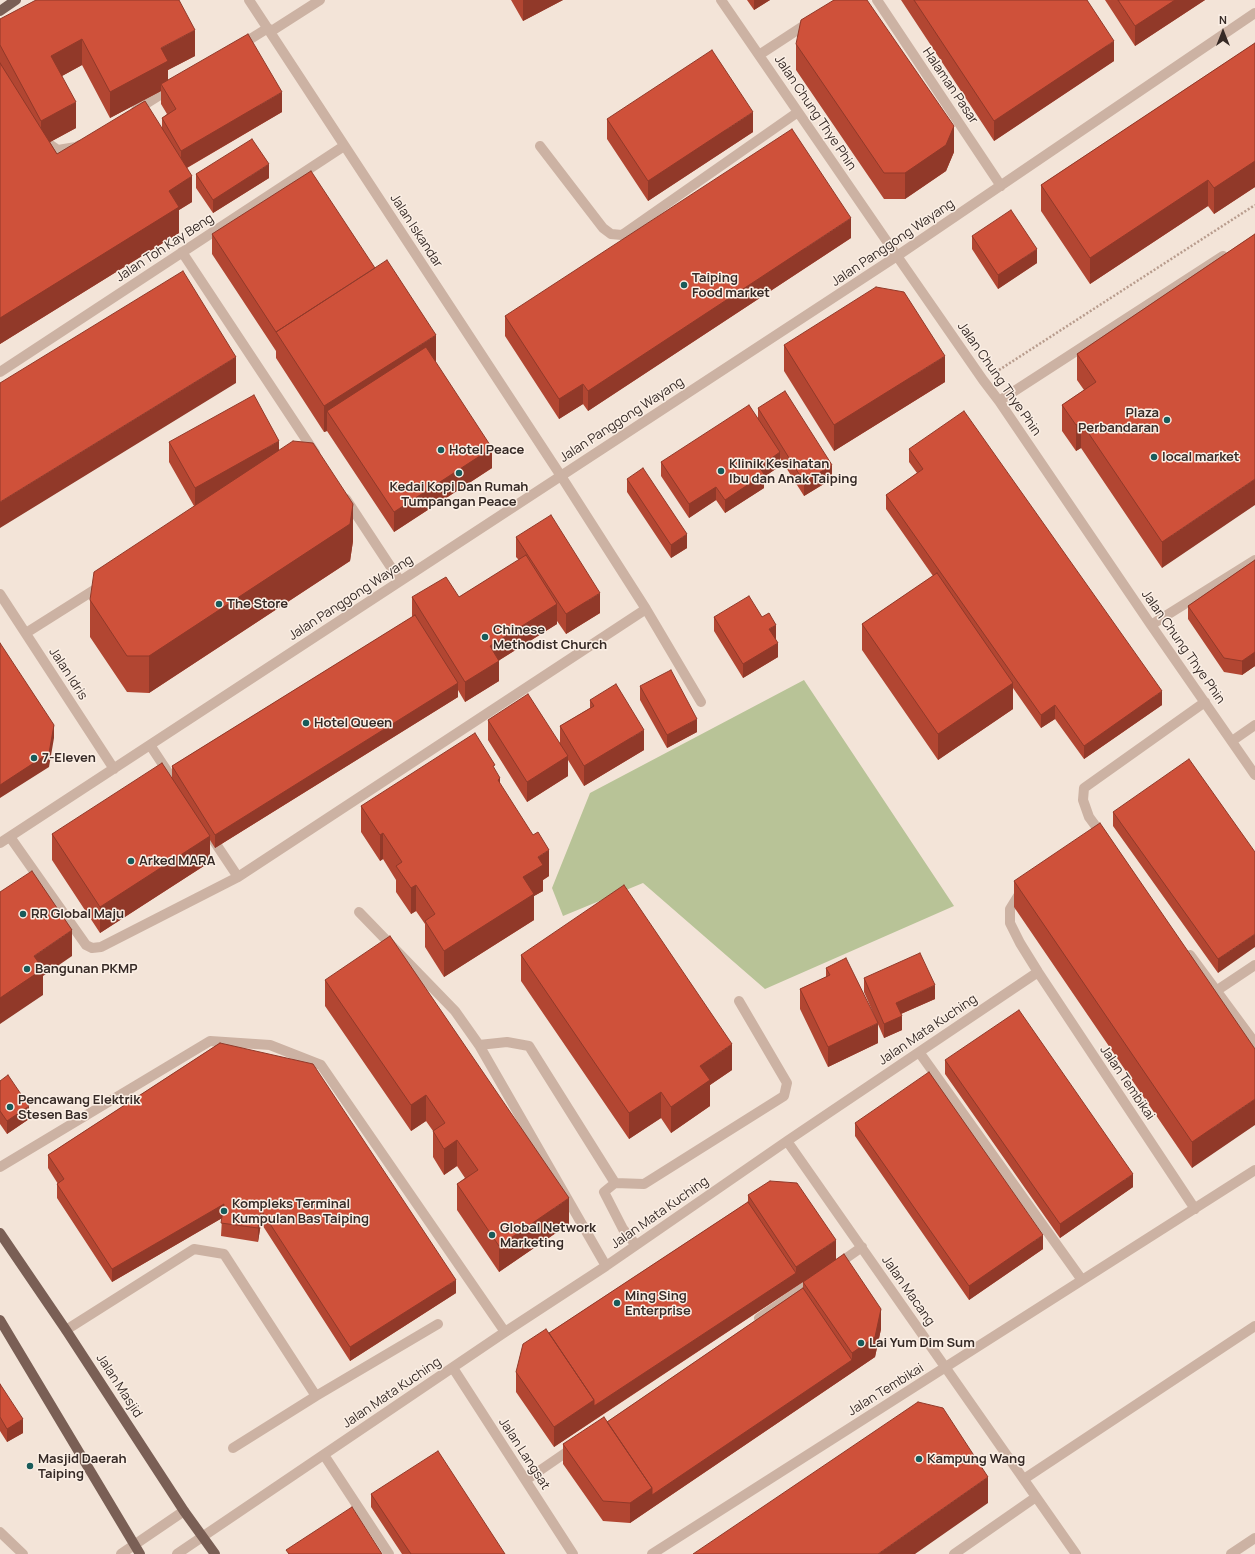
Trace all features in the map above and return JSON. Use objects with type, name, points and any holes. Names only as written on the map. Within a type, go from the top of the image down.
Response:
[{"type":"main road","points":[[0,11],[16,0]]},
{"type":"main road","name":"Jalan Masjid","points":[[0,1233],[66,1330],[184,1511],[215,1554]]},
{"type":"main road","points":[[0,1320],[137,1549]]},
{"type":"street","name":"Jalan Iskandar","points":[[249,0],[561,476],[646,609],[701,702]]},
{"type":"street","points":[[228,53],[320,0]]},
{"type":"street","name":"Jalan Chung Thye Phin","points":[[721,0],[897,256],[999,401],[1255,775]]},
{"type":"street","name":"Halaman Pasar","points":[[877,0],[1001,186]]},
{"type":"street","name":"Jalan Panggong Wayang","points":[[0,843],[897,256],[1255,13]]},
{"type":"street","points":[[759,55],[817,17]]},
{"type":"street","points":[[129,114],[182,82]]},
{"type":"street","points":[[540,146],[603,228],[611,234],[622,235],[798,112]]},
{"type":"street","points":[[36,128],[44,140],[58,150],[76,147],[90,139]]},
{"type":"street","name":"Jalan Toh Kay Beng","points":[[0,372],[344,146]]},
{"type":"street","points":[[182,252],[310,453],[322,464]]},
{"type":"street","points":[[999,401],[1229,252]]},
{"type":"street","points":[[340,490],[400,581]]},
{"type":"street","points":[[1151,625],[1255,560]]},
{"type":"street","points":[[26,633],[113,578]]},
{"type":"street","name":"Jalan Idris","points":[[0,594],[114,769]]},
{"type":"street","points":[[10,837],[86,945],[92,948],[101,947],[238,877],[646,609]]},
{"type":"street","points":[[1102,839],[1089,818],[1083,800],[1084,788],[1205,702]]},
{"type":"street","points":[[1232,741],[1255,725]]},
{"type":"street","points":[[150,745],[185,798]]},
{"type":"street","points":[[203,824],[238,877]]},
{"type":"street","name":"Jalan Tembikai","points":[[1028,888],[1018,896],[1010,909],[1010,923],[1038,972],[1195,1209]]},
{"type":"street","points":[[359,912],[455,1011],[480,1045],[606,1266]]},
{"type":"street","points":[[1184,947],[1255,1043]]},
{"type":"street","points":[[1216,991],[1255,965]]},
{"type":"street","name":"Jalan Mata Kuching","points":[[178,1554],[606,1266],[787,1141],[1038,972]]},
{"type":"street","points":[[636,1245],[623,1229],[604,1192],[615,1183],[644,1184],[784,1096],[787,1083],[739,1001]]},
{"type":"street","points":[[0,1167],[210,1041],[270,1045],[321,1065],[506,1332]]},
{"type":"street","points":[[480,1045],[507,1042],[529,1046],[615,1183]]},
{"type":"street","points":[[919,1052],[1082,1280]]},
{"type":"street","name":"Jalan Macang","points":[[787,1141],[1076,1554]]},
{"type":"street","name":"Jalan Tembikai","points":[[652,1554],[1255,1170]]},
{"type":"street","points":[[752,1323],[862,1247]]},
{"type":"street","points":[[66,1330],[194,1249],[224,1254],[316,1396]]},
{"type":"street","points":[[233,1448],[316,1396],[438,1324]]},
{"type":"street","points":[[1024,1479],[1255,1326]]},
{"type":"street","name":"Jalan Langsat","points":[[453,1368],[573,1554]]},
{"type":"street","points":[[526,1480],[584,1440]]},
{"type":"street","points":[[324,1455],[389,1554]]},
{"type":"street","points":[[954,1554],[1036,1497]]},
{"type":"street","points":[[121,1554],[137,1549],[184,1511]]},
{"type":"street","points":[[0,1532],[22,1554]]},
{"type":"street","points":[[1231,1554],[1255,1538]]},
{"type":"path","points":[[983,380],[1255,205]]},
{"type":"green space","points":[[804,680],[954,906],[765,989],[643,883],[563,916],[552,888],[590,793]]},
{"type":"building","points":[[36,0],[179,0],[195,30],[161,48],[168,61],[110,92],[82,39],[51,56],[76,102],[41,121],[0,45],[0,19]]},
{"type":"building","points":[[834,0],[867,0],[954,126],[946,145],[905,173],[884,173],[796,44],[801,20]]},
{"type":"building","points":[[914,0],[1087,0],[1114,41],[994,121]]},
{"type":"building","points":[[1118,0],[1175,0],[1135,26]]},
{"type":"building","points":[[248,34],[282,92],[181,151],[162,118],[176,109],[161,84]]},
{"type":"building","points":[[1255,43],[1255,161],[1214,188],[1208,180],[1090,258],[1041,185]]},
{"type":"building","points":[[712,50],[753,112],[648,181],[607,119]]},
{"type":"building","points":[[0,63],[57,154],[145,101],[192,176],[169,191],[179,207],[0,318]]},
{"type":"building","points":[[792,129],[851,218],[588,391],[583,384],[559,399],[505,316]]},
{"type":"building","points":[[252,139],[269,164],[213,200],[196,174]]},
{"type":"building","points":[[311,171],[375,268],[276,332],[212,234]]},
{"type":"building","points":[[1011,210],[1037,249],[998,275],[972,236]]},
{"type":"building","name":"Plaza Perbandaran","points":[[1255,234],[1255,479],[1162,542],[1081,422],[1076,425],[1062,405],[1096,382],[1077,354]]},
{"type":"building","points":[[387,260],[436,335],[324,406],[276,332]]},
{"type":"building","points":[[183,271],[236,357],[0,502],[0,383]]},
{"type":"building","points":[[876,287],[904,292],[945,356],[834,425],[784,345]]},
{"type":"building","points":[[426,347],[492,448],[394,512],[327,411]]},
{"type":"building","points":[[785,391],[832,465],[804,482],[758,408]]},
{"type":"building","points":[[254,395],[279,441],[195,488],[169,442]]},
{"type":"building","name":"Klinik Kesihatan Ibu dan Anak Taiping","points":[[749,405],[780,452],[759,467],[764,474],[725,500],[716,487],[689,504],[661,462]]},
{"type":"building","points":[[964,411],[1162,691],[1084,746],[1055,705],[1041,715],[886,495],[923,469],[909,449]]},
{"type":"building","points":[[293,441],[313,443],[353,504],[350,524],[149,656],[127,656],[90,600],[94,572]]},
{"type":"building","points":[[643,468],[687,534],[671,545],[627,479]]},
{"type":"building","points":[[551,515],[600,593],[566,614],[516,537]]},
{"type":"building","points":[[526,555],[557,604],[490,646],[499,661],[465,682],[412,597],[446,577],[459,597]]},
{"type":"building","points":[[1255,560],[1255,652],[1242,661],[1224,658],[1188,606]]},
{"type":"building","points":[[937,573],[1013,683],[938,734],[862,624]]},
{"type":"building","points":[[749,596],[762,617],[769,613],[776,625],[769,629],[778,643],[743,664],[714,617]]},
{"type":"building","points":[[415,615],[458,683],[215,835],[172,766]]},
{"type":"building","points":[[0,643],[54,725],[49,753],[0,785]]},
{"type":"building","points":[[671,670],[697,719],[667,735],[640,686]]},
{"type":"building","points":[[616,684],[644,730],[584,766],[560,726],[594,706],[590,700]]},
{"type":"building","points":[[528,694],[568,756],[527,782],[488,720]]},
{"type":"building","points":[[475,733],[495,765],[493,766],[500,778],[498,780],[533,835],[538,832],[549,850],[538,857],[543,865],[523,877],[534,894],[444,951],[425,921],[435,914],[416,885],[411,888],[396,866],[402,862],[383,833],[380,835],[361,806]]},
{"type":"building","points":[[1189,759],[1255,852],[1255,934],[1218,959],[1113,812]]},
{"type":"building","name":"Arked MARA","points":[[162,763],[210,836],[100,907],[52,834]]},
{"type":"building","points":[[1100,823],[1255,1049],[1255,1099],[1192,1142],[1014,881]]},
{"type":"building","name":"Bangunan PKMP","points":[[32,871],[72,930],[34,956],[43,969],[0,998],[0,892]]},
{"type":"building","points":[[624,885],[732,1044],[700,1066],[710,1080],[671,1107],[661,1092],[629,1113],[521,955]]},
{"type":"building","points":[[390,936],[569,1198],[499,1246],[457,1184],[478,1170],[457,1140],[444,1149],[433,1131],[445,1123],[426,1095],[411,1105],[325,980]]},
{"type":"building","points":[[920,953],[935,985],[896,1003],[902,1016],[884,1024],[864,978]]},
{"type":"building","points":[[846,958],[878,1023],[828,1047],[800,989],[830,975],[826,968]]},
{"type":"building","points":[[1019,1010],[1133,1174],[1060,1224],[945,1060]]},
{"type":"building","points":[[220,1043],[313,1064],[456,1280],[350,1347],[261,1210],[258,1228],[221,1223],[224,1204],[112,1269],[57,1184],[64,1179],[48,1155]]},
{"type":"building","points":[[929,1072],[1043,1235],[969,1286],[855,1123]]},
{"type":"building","points":[[8,1075],[29,1106],[7,1121],[0,1111],[0,1081]]},
{"type":"building","points":[[770,1181],[797,1183],[836,1240],[796,1267],[748,1195]]},
{"type":"building","points":[[748,1202],[796,1273],[594,1406],[594,1400],[549,1333]]},
{"type":"building","points":[[844,1254],[881,1309],[875,1337],[852,1353],[803,1282]]},
{"type":"building","points":[[803,1288],[852,1360],[652,1495],[652,1488],[607,1422]]},
{"type":"building","points":[[546,1329],[594,1400],[554,1427],[516,1372],[523,1344]]},
{"type":"building","points":[[0,1384],[23,1419],[7,1429],[0,1417]]},
{"type":"building","points":[[918,1402],[943,1408],[988,1477],[878,1554],[693,1554]]},
{"type":"building","points":[[604,1417],[652,1488],[630,1503],[603,1501],[563,1444]]},
{"type":"building","points":[[438,1451],[505,1554],[411,1554],[371,1494]]},
{"type":"building","points":[[352,1507],[382,1554],[289,1554],[286,1550]]},
{"type":"place","name":"Taiping Food market","points":[[684,285]]},
{"type":"place","name":"Plaza Perbandaran","points":[[1167,420]]},
{"type":"place","name":"Hotel Peace","points":[[441,450]]},
{"type":"place","name":"local market","points":[[1154,457]]},
{"type":"place","name":"Klinik Kesihatan Ibu dan Anak Taiping","points":[[721,471]]},
{"type":"place","name":"Kedai Kopi Dan Rumah Tumpangan Peace","points":[[459,473]]},
{"type":"place","name":"The Store","points":[[219,604]]},
{"type":"place","name":"Chinese Methodist Church","points":[[485,637]]},
{"type":"place","name":"Hotel Queen","points":[[306,723]]},
{"type":"place","name":"7-Eleven","points":[[34,758]]},
{"type":"place","name":"Arked MARA","points":[[131,861]]},
{"type":"place","name":"RR Global Maju","points":[[23,914]]},
{"type":"place","name":"Bangunan PKMP","points":[[27,969]]},
{"type":"place","name":"Pencawang Elektrik Stesen Bas","points":[[10,1107]]},
{"type":"place","name":"Kompleks Terminal Kumpulan Bas Taiping","points":[[224,1211]]},
{"type":"place","name":"Global Network Marketing","points":[[492,1235]]},
{"type":"place","name":"Ming Sing Enterprise","points":[[617,1303]]},
{"type":"place","name":"Lai Yum Dim Sum","points":[[861,1343]]},
{"type":"place","name":"Kampung Wang","points":[[919,1459]]},
{"type":"place","name":"Masjid Daerah Taiping","points":[[30,1466]]}]
